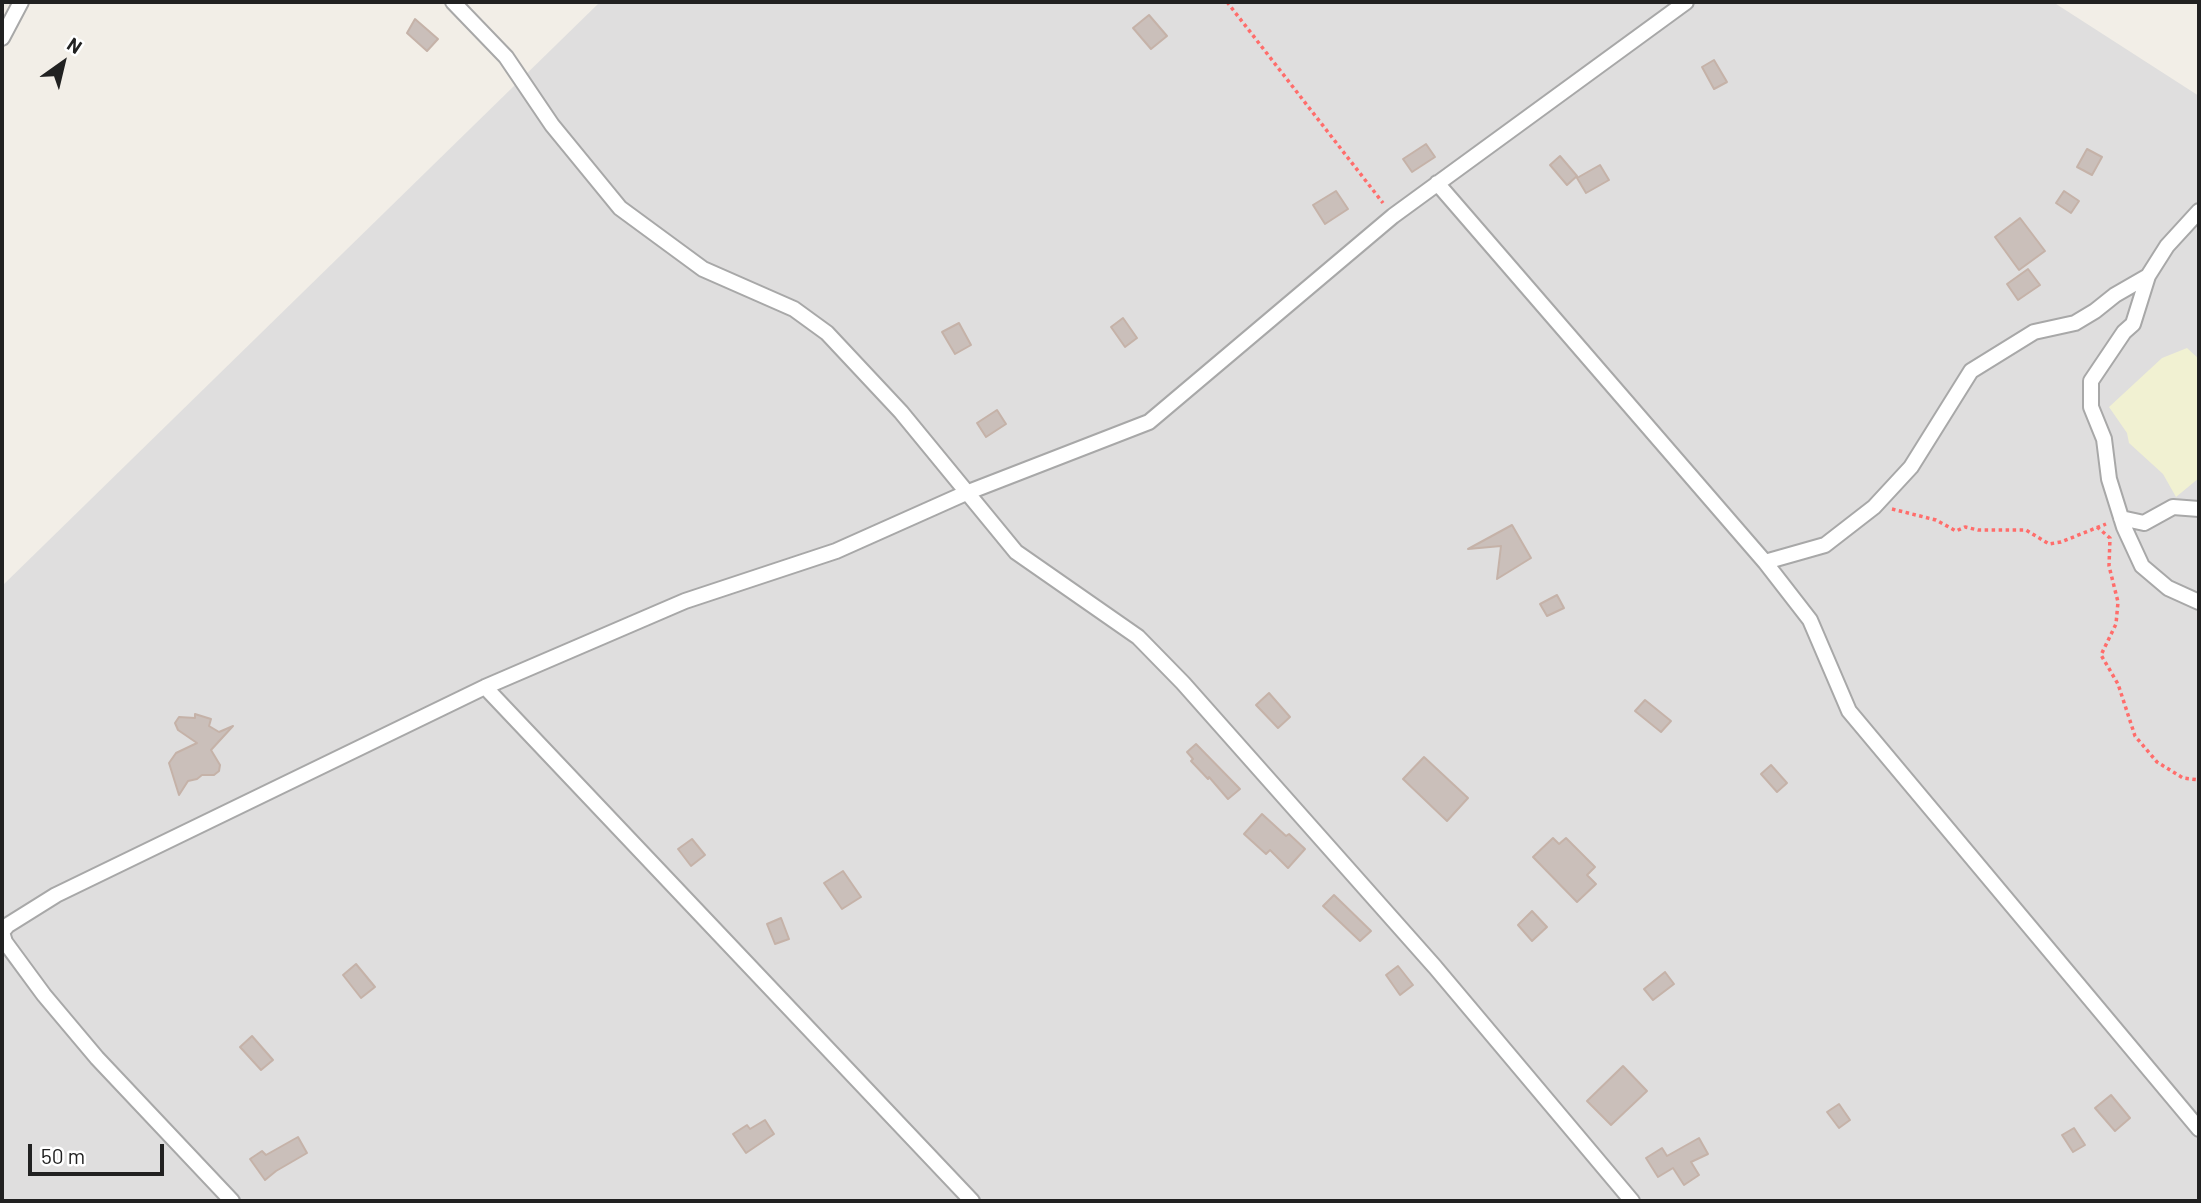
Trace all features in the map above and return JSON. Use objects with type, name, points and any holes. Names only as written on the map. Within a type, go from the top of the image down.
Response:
[{"type":"street","points":[[2,38],[21,2]]},
{"type":"street","points":[[453,2],[506,57],[552,125],[620,208],[704,268],[794,309],[827,333],[901,412],[1016,552],[1138,637],[1183,683],[1435,967],[1632,1201]]},
{"type":"street","points":[[232,1201],[97,1058],[44,995],[5,942],[2,932],[17,918],[56,895],[485,687],[685,601],[836,551],[966,494],[1149,422],[1393,216],[1686,2]]},
{"type":"street","points":[[1437,183],[1765,562],[1810,620],[1849,711],[2199,1129]]},
{"type":"street","points":[[2199,211],[2167,246],[2148,276],[2133,324],[2124,332],[2091,381],[2091,407],[2104,439],[2109,479],[2121,518],[2142,566],[2168,589],[2199,602]]},
{"type":"street","points":[[1765,562],[1825,545],[1874,507],[1910,467],[1971,371],[2034,332],[2075,323],[2148,276]]},
{"type":"street","points":[[2121,518],[2144,523],[2173,507],[2199,509]]},
{"type":"street","points":[[485,687],[972,1201]]},
{"type":"path","points":[[1227,2],[1393,216]]},
{"type":"path","points":[[1874,507],[1904,511],[1936,520],[1956,531],[1965,527],[1978,530],[2026,530],[2049,544],[2061,542],[2121,518]]},
{"type":"path","points":[[2097,527],[2110,538],[2109,566],[2118,602],[2116,624],[2101,655],[2118,684],[2135,736],[2157,762],[2183,778],[2199,780]]},
{"type":"shaded area","points":[[600,2],[2053,2],[2199,96],[2199,1201],[2,1201],[2,586]]},
{"type":"green space","points":[[2187,348],[2199,359],[2199,478],[2176,497],[2163,474],[2129,443],[2127,433],[2109,407],[2162,358]]},
{"type":"building","points":[[1149,15],[1167,36],[1151,49],[1133,28]]},
{"type":"building","points":[[415,19],[438,39],[427,51],[407,33]]},
{"type":"building","points":[[1714,60],[1727,82],[1714,89],[1702,67]]},
{"type":"building","points":[[1426,144],[1435,157],[1412,172],[1403,159]]},
{"type":"building","points":[[2087,149],[2102,157],[2092,175],[2077,167]]},
{"type":"building","points":[[1560,156],[1577,176],[1567,185],[1550,165]]},
{"type":"building","points":[[1600,165],[1609,180],[1586,193],[1577,178]]},
{"type":"building","points":[[1336,191],[1348,209],[1325,224],[1313,205]]},
{"type":"building","points":[[2064,191],[2079,201],[2071,213],[2056,203]]},
{"type":"building","points":[[2020,218],[2045,251],[2019,270],[1995,237]]},
{"type":"building","points":[[2028,269],[2040,285],[2018,300],[2007,284]]},
{"type":"building","points":[[1123,318],[1137,338],[1125,347],[1111,327]]},
{"type":"building","points":[[959,323],[971,345],[955,354],[942,332]]},
{"type":"building","points":[[997,410],[1006,424],[986,437],[977,423]]},
{"type":"building","points":[[1512,525],[1531,558],[1497,579],[1501,546],[1468,549]]},
{"type":"building","points":[[1557,595],[1564,608],[1547,616],[1540,604]]},
{"type":"building","points":[[1269,693],[1290,717],[1278,728],[1256,705]]},
{"type":"building","points":[[1645,700],[1671,721],[1661,732],[1635,711]]},
{"type":"building","points":[[195,714],[211,719],[209,726],[219,732],[233,726],[211,750],[220,765],[219,771],[214,775],[202,775],[188,781],[179,795],[169,763],[176,753],[197,743],[178,730],[175,723],[179,717],[195,718]]},
{"type":"building","points":[[1196,744],[1240,789],[1228,799],[1191,761],[1193,759],[1187,752]]},
{"type":"building","points":[[1424,757],[1468,798],[1447,821],[1403,779]]},
{"type":"building","points":[[1771,765],[1787,783],[1777,792],[1761,774]]},
{"type":"building","points":[[1262,814],[1305,849],[1288,868],[1270,850],[1266,854],[1244,834]]},
{"type":"building","points":[[1553,838],[1559,844],[1566,838],[1595,867],[1587,875],[1596,884],[1577,902],[1533,857]]},
{"type":"building","points":[[692,839],[705,855],[691,866],[678,849]]},
{"type":"building","points":[[843,871],[861,897],[842,909],[824,883]]},
{"type":"building","points":[[1334,895],[1371,931],[1360,941],[1323,906]]},
{"type":"building","points":[[1532,911],[1547,927],[1532,941],[1518,925]]},
{"type":"building","points":[[781,918],[789,939],[775,944],[767,924]]},
{"type":"building","points":[[356,964],[375,987],[361,998],[343,975]]},
{"type":"building","points":[[1398,966],[1413,985],[1400,995],[1386,975]]},
{"type":"building","points":[[1665,972],[1674,984],[1653,1000],[1644,989]]},
{"type":"building","points":[[252,1036],[273,1060],[261,1070],[240,1047]]},
{"type":"building","points":[[1623,1066],[1647,1091],[1611,1125],[1587,1101]]},
{"type":"building","points":[[2111,1095],[2130,1118],[2115,1131],[2095,1108]]},
{"type":"building","points":[[1839,1104],[1850,1120],[1839,1128],[1827,1112]]},
{"type":"building","points":[[765,1120],[774,1134],[746,1153],[733,1134],[747,1125],[750,1129]]},
{"type":"building","points":[[2074,1128],[2085,1145],[2073,1152],[2062,1135]]},
{"type":"building","points":[[298,1137],[307,1153],[265,1180],[250,1159],[262,1151],[266,1155]]},
{"type":"building","points":[[1699,1138],[1708,1154],[1691,1162],[1699,1175],[1684,1185],[1673,1168],[1658,1177],[1646,1158],[1662,1148],[1667,1156]]}]
